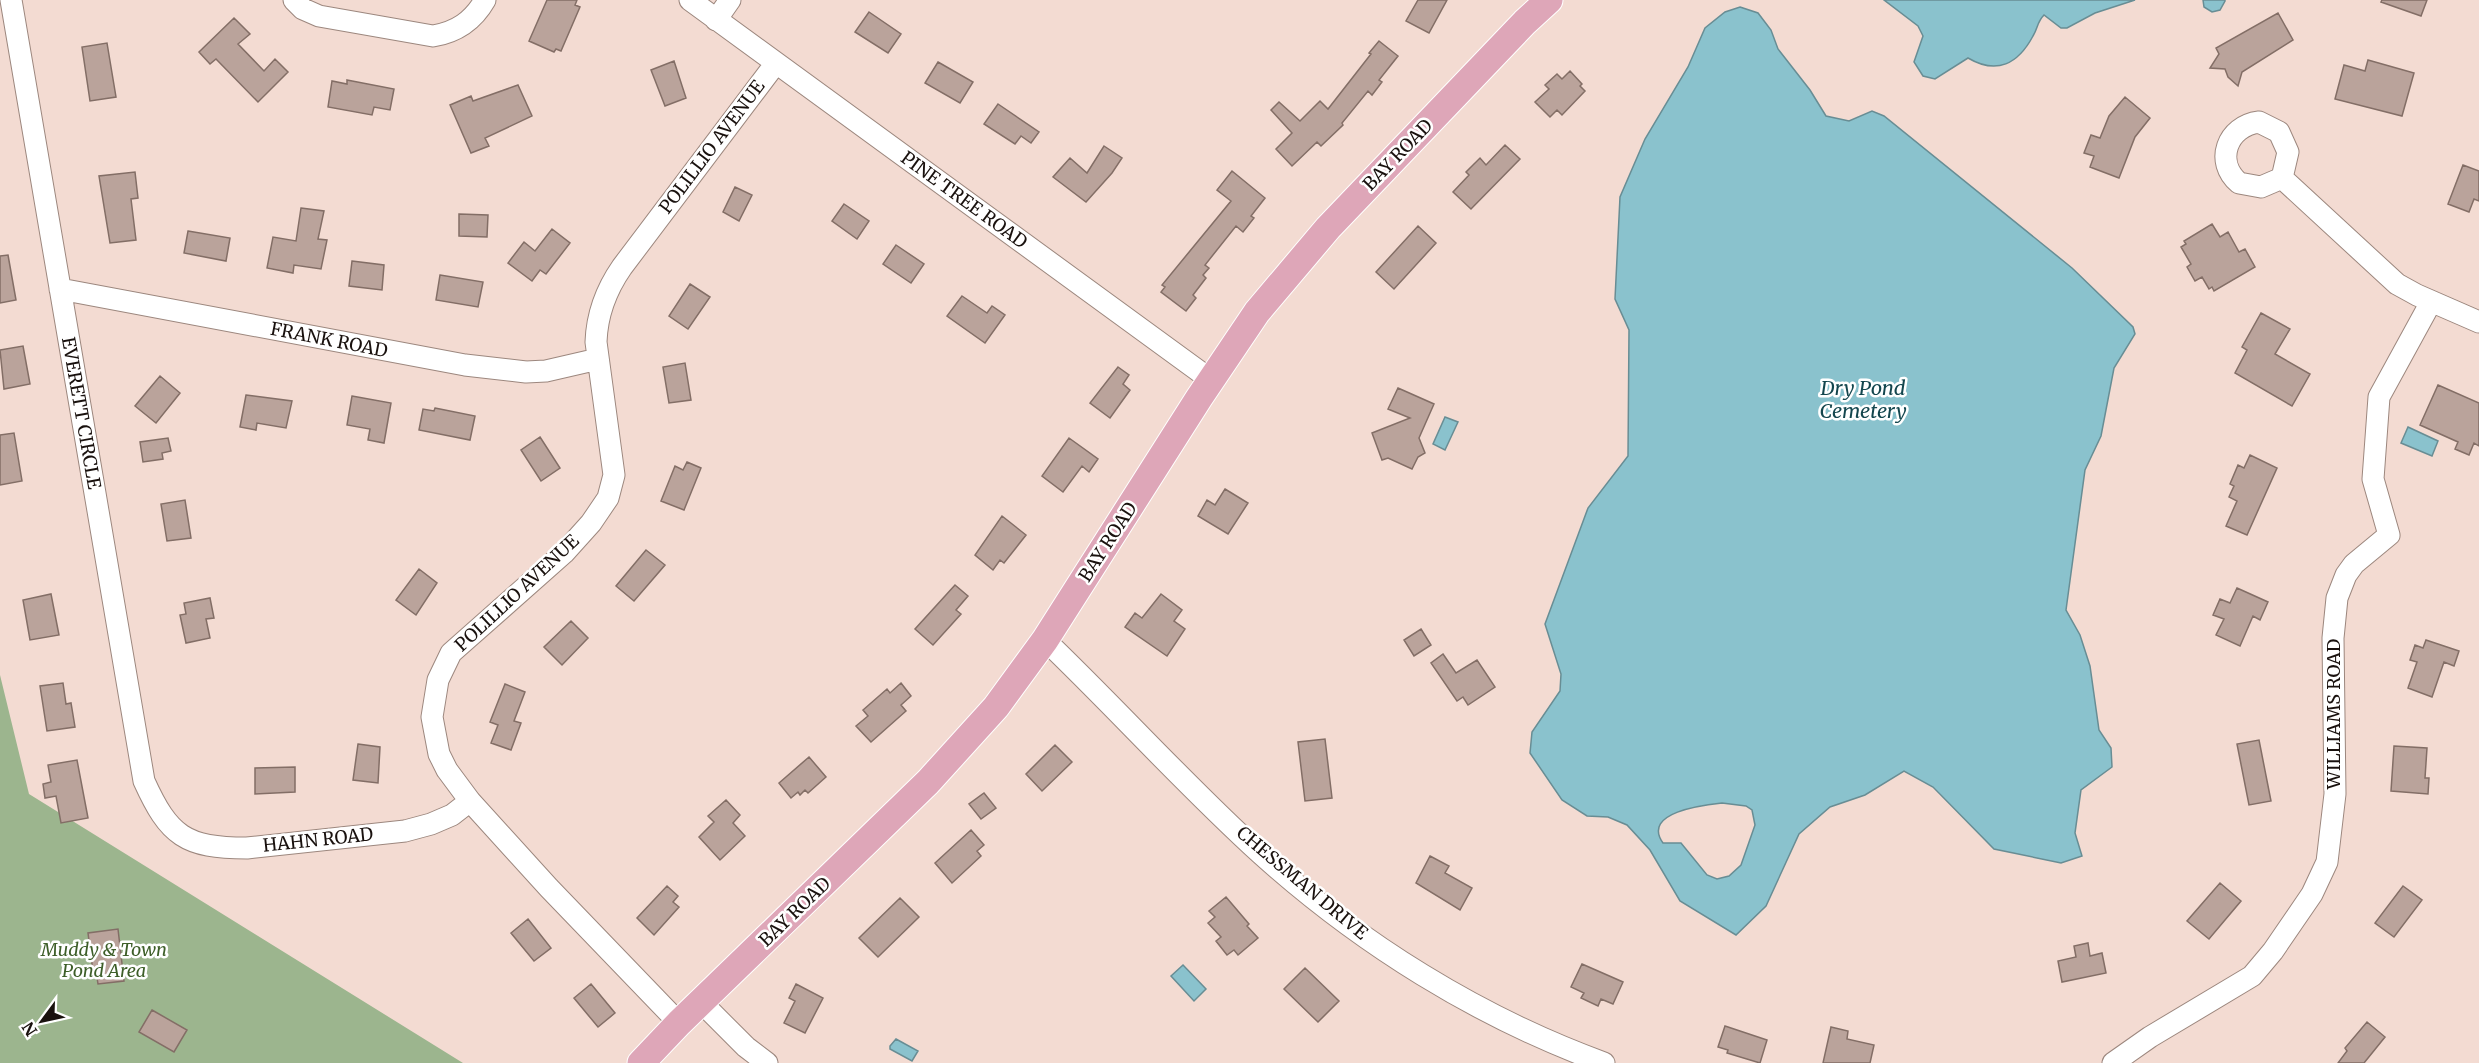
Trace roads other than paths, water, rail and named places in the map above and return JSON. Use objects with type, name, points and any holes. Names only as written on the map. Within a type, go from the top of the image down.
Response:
[{"type":"main road","name":"BAY ROAD","points":[[641,1063],[679,1023],[951,759],[996,707],[1045,640],[1257,312],[1293,267],[1511,36],[1549,0]]},
{"type":"street","name":"EVERETT CIRCLE","points":[[10,0],[144,781],[165,822]]},
{"type":"street","points":[[294,0],[303,9],[327,18],[433,36],[460,27],[474,16],[485,0]]},
{"type":"street","name":"PINE TREE ROAD","points":[[690,0],[1211,380]]},
{"type":"street","points":[[716,20],[730,0]]},
{"type":"street","name":"POLILLIO AVENUE","points":[[679,1023],[470,801],[447,770],[434,735],[432,717],[438,680],[451,653],[564,553],[591,524],[608,498],[614,475],[596,342],[599,313],[614,279],[776,63]]},
{"type":"street","points":[[2282,178],[2404,288],[2479,322]]},
{"type":"street","name":"FRANK ROAD","points":[[60,290],[496,369],[546,371],[598,359]]},
{"type":"street","name":"WILLIAMS ROAD","points":[[2113,1063],[2150,1037],[2252,976],[2273,951],[2312,894],[2327,862],[2335,794],[2333,638],[2337,598],[2346,575],[2354,564],[2389,535],[2373,479],[2379,397],[2431,302]]},
{"type":"street","name":"CHESSMAN DRIVE","points":[[1045,640],[1153,750],[1261,854],[1318,901],[1443,988],[1500,1019],[1604,1063]]},
{"type":"street","name":"HAHN ROAD","points":[[165,822],[182,837],[200,844],[221,848],[247,848],[405,831],[452,815],[470,801]]},
{"type":"street","points":[[701,1002],[746,1047],[767,1063]]},
{"type":"water","points":[[1884,0],[2135,0],[2095,13],[2067,28],[2061,28],[2044,15],[2027,46],[2013,60],[2006,64],[1988,66],[1968,58],[1935,79],[1923,76],[1914,62],[1923,36],[1918,26]]},
{"type":"water","points":[[2203,0],[2225,1],[2220,10],[2212,12],[2204,7]]},
{"type":"water","name":"Dry Pond Cemetery","points":[[1740,7],[1758,13],[1771,30],[1778,49],[1810,90],[1826,116],[1849,121],[1872,111],[1884,116],[2072,268],[2133,327],[2135,334],[2114,368],[2101,436],[2085,470],[2066,610],[2080,635],[2090,666],[2099,730],[2111,748],[2112,767],[2081,790],[2075,833],[2082,856],[2061,863],[1994,849],[1933,787],[1904,771],[1865,795],[1830,807],[1799,834],[1766,906],[1736,935],[1680,901],[1650,850],[1627,825],[1608,817],[1587,816],[1562,800],[1530,753],[1532,732],[1560,691],[1561,674],[1545,624],[1588,508],[1628,456],[1629,330],[1615,299],[1620,197],[1645,139],[1688,67],[1705,28],[1725,12]],"holes":[[[1722,803],[1746,806],[1752,810],[1755,825],[1741,865],[1729,876],[1717,879],[1707,875],[1681,843],[1663,843],[1658,832],[1660,824],[1667,817],[1690,808]]]},
{"type":"water","points":[[1445,417],[1458,422],[1445,450],[1433,444]]},
{"type":"water","points":[[2408,427],[2438,441],[2432,456],[2401,443]]},
{"type":"water","points":[[1183,965],[1206,989],[1194,1001],[1171,976]]},
{"type":"water","points":[[896,1039],[918,1051],[912,1061],[890,1049]]},
{"type":"park label","name":"Muddy & Town Pond Area","points":[[104,960]]}]
